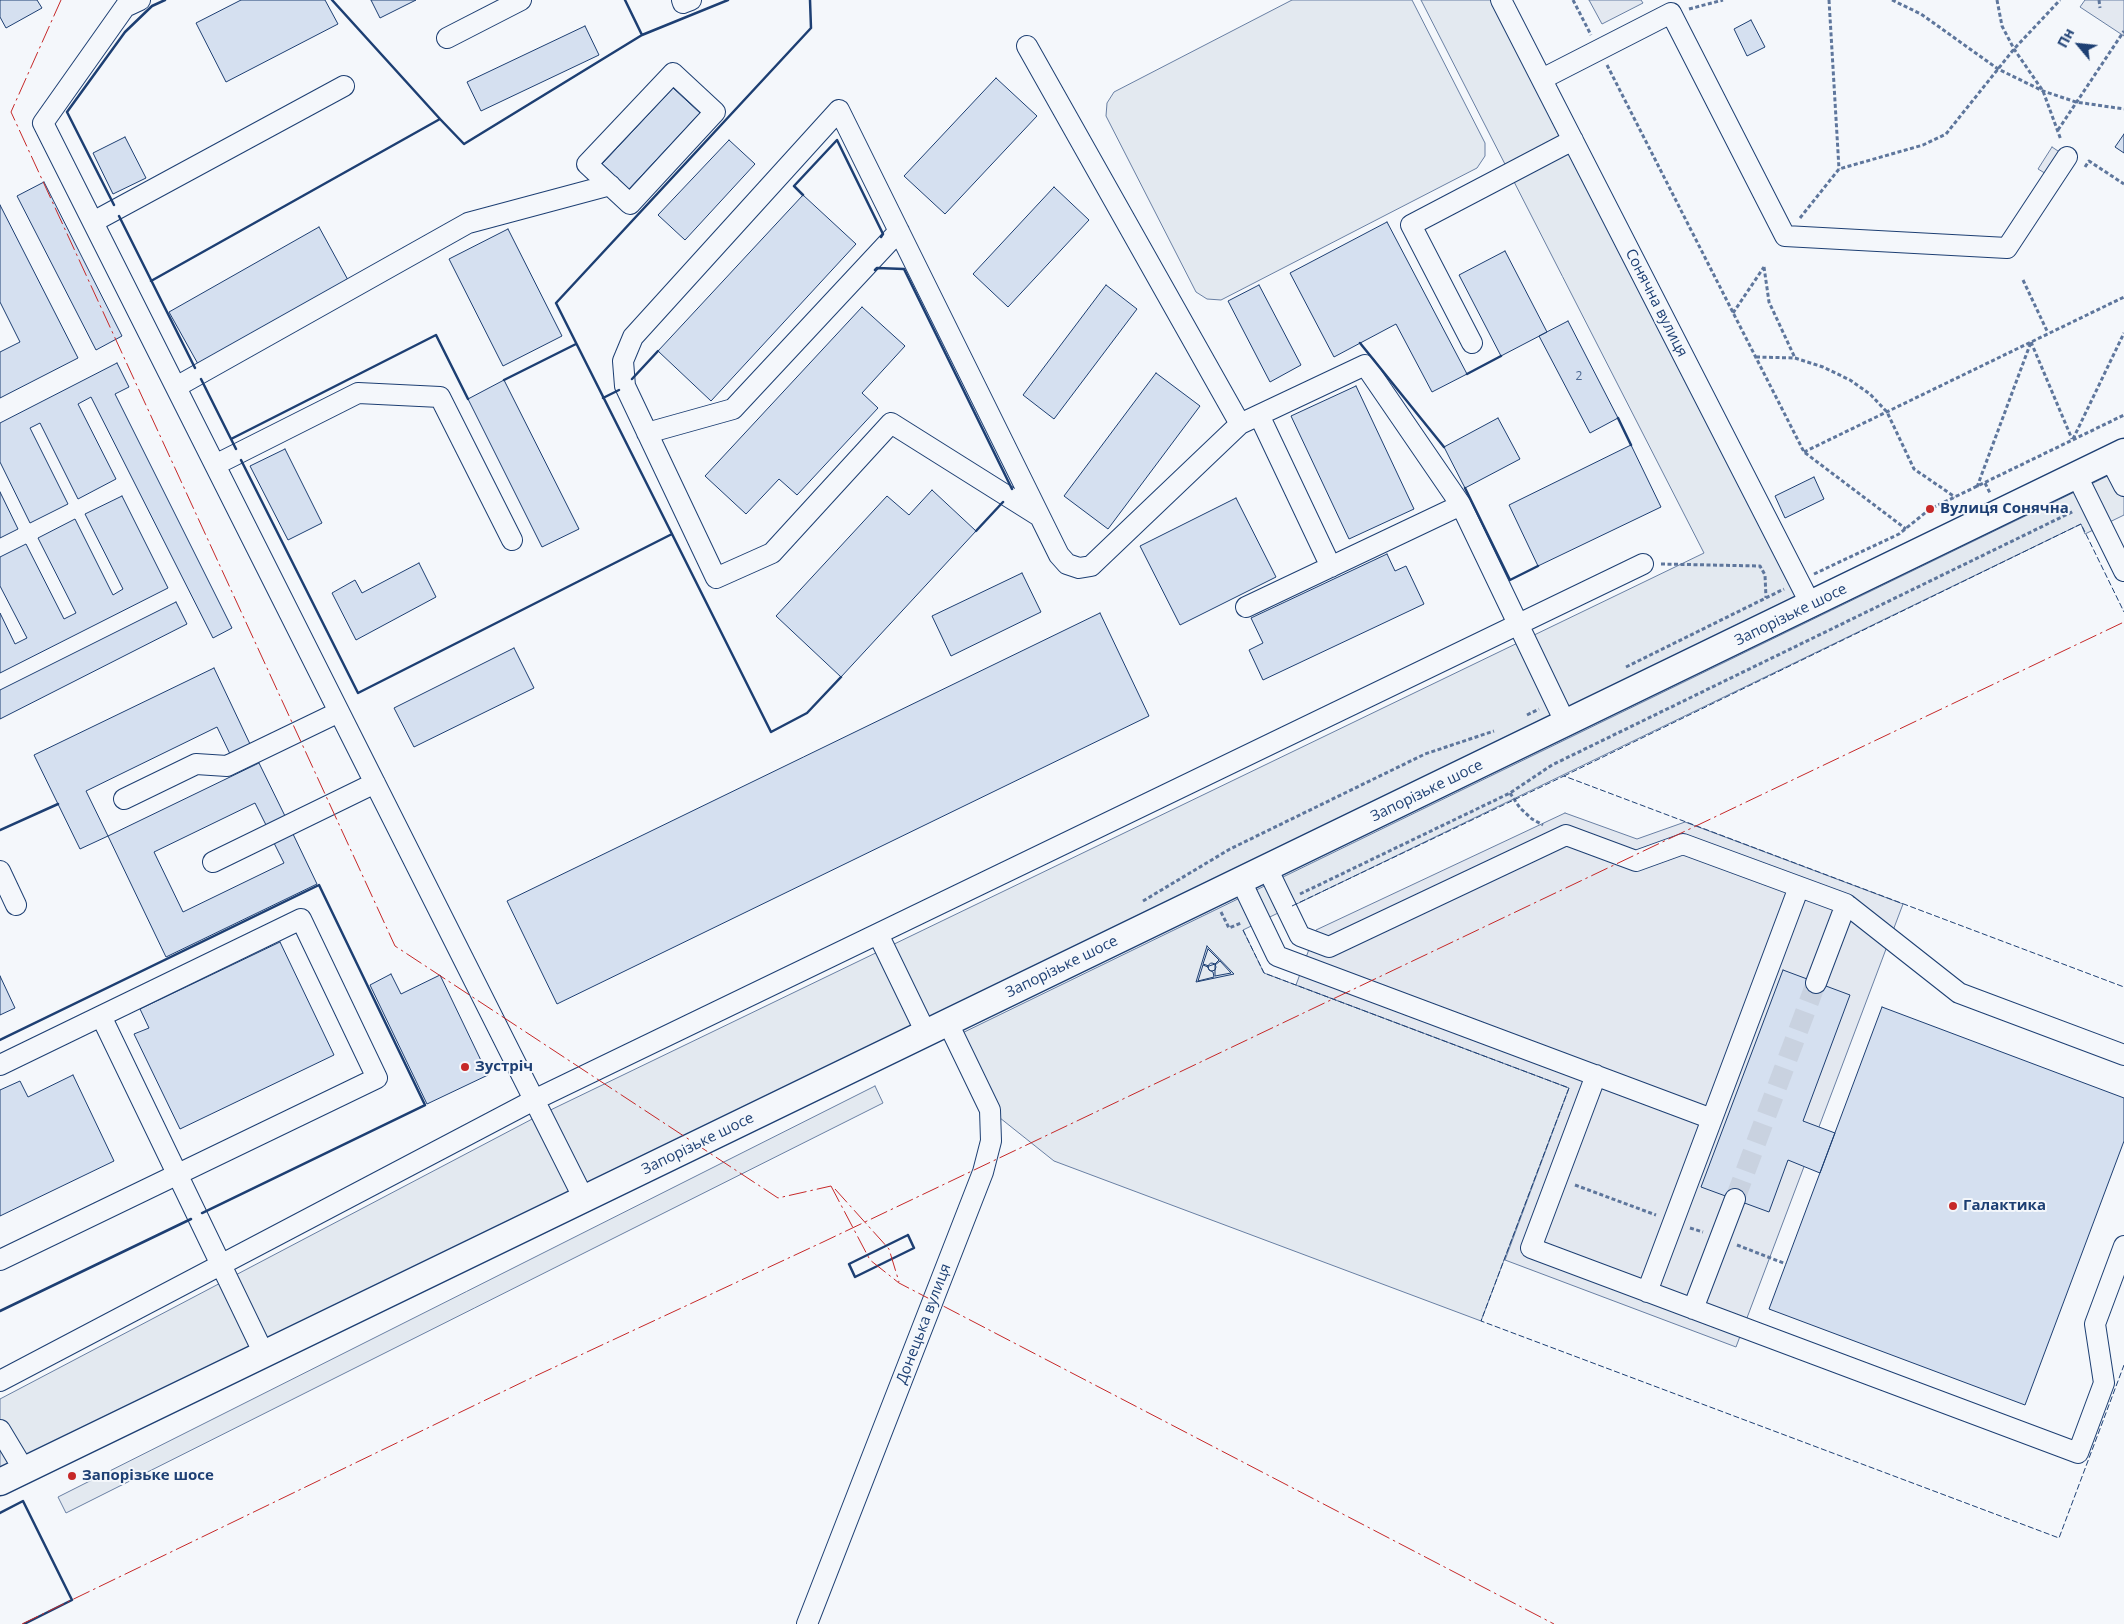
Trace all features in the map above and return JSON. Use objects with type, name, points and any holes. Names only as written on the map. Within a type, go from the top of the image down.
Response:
[{"type":"main road","name":"Запорізьке шосе","points":[[0,1482],[1566,724],[2117,455]]},
{"type":"street","points":[[447,38],[521,0]]},
{"type":"street","points":[[682,0],[684,3],[691,0]]},
{"type":"street","name":"Сонячна вулиця","points":[[1501,0],[1573,140],[1807,578],[1811,605]]},
{"type":"street","points":[[130,2],[44,122],[584,1199]]},
{"type":"street","points":[[1542,80],[1671,13],[1785,236],[2008,248],[2067,157]]},
{"type":"street","points":[[1027,46],[1240,424]]},
{"type":"street","points":[[673,72],[715,112],[630,204],[610,185],[587,164],[673,72]]},
{"type":"street","points":[[93,222],[344,86]]},
{"type":"street","points":[[1039,516],[892,423],[772,552],[716,578],[625,386],[623,361],[633,337],[839,110],[1039,516],[1059,555],[1067,564],[1079,568],[1091,566],[1240,424],[1364,365],[1461,504],[1566,724]]},
{"type":"street","points":[[1472,343],[1410,225],[1573,140]]},
{"type":"street","points":[[176,387],[468,223],[610,185]]},
{"type":"street","points":[[647,433],[733,409],[899,231]]},
{"type":"street","points":[[216,465],[358,393],[440,397],[512,540]]},
{"type":"street","points":[[1259,415],[1331,567]]},
{"type":"street","points":[[2117,455],[2124,486]]},
{"type":"street","points":[[2077,476],[2124,571]]},
{"type":"street","points":[[1246,607],[1461,504]]},
{"type":"street","points":[[0,1382],[534,1100],[1643,564]]},
{"type":"street","points":[[124,798],[196,764],[228,766],[339,712]]},
{"type":"street","points":[[213,862],[375,783]]},
{"type":"street","points":[[1320,972],[1329,947],[1566,835],[1636,861],[1682,844],[1846,904],[1959,993],[2124,1055]]},
{"type":"street","points":[[1267,868],[1300,936],[1329,947]]},
{"type":"street","points":[[0,871],[16,905]]},
{"type":"street","points":[[1241,881],[1277,956],[1712,1119]]},
{"type":"street","points":[[1647,1292],[1799,887]]},
{"type":"street","points":[[1816,983],[1846,904]]},
{"type":"street","points":[[0,1065],[301,919],[377,1078],[0,1260]]},
{"type":"street","name":"Донецька вулиця","points":[[807,1624],[983,1172],[991,1141],[990,1110],[878,934]]},
{"type":"street","points":[[101,1016],[264,1354]]},
{"type":"street","points":[[1596,1076],[1531,1248],[2078,1454],[2104,1383],[2095,1324],[2124,1246]]},
{"type":"street","points":[[1694,1309],[1735,1199]]},
{"type":"street","points":[[0,1430],[24,1470]]},
{"type":"path","points":[[1573,0],[1804,452],[1906,529]]},
{"type":"path","points":[[1671,13],[1723,0]]},
{"type":"path","points":[[1829,0],[1840,169]]},
{"type":"path","points":[[1892,0],[1921,14],[1998,69],[2043,91],[2076,102],[2124,109]]},
{"type":"path","points":[[1998,0],[2002,26],[2014,49],[2043,91],[2067,157]]},
{"type":"path","points":[[1785,236],[1840,169],[1923,145],[1946,134],[2014,49],[2060,0]]},
{"type":"path","points":[[2099,0],[2100,8]]},
{"type":"path","points":[[2057,130],[2124,30]]},
{"type":"path","points":[[2089,161],[2124,184]]},
{"type":"path","points":[[1733,313],[1764,267],[1769,302],[1795,358]]},
{"type":"path","points":[[2023,280],[2048,333]]},
{"type":"path","points":[[1804,452],[2124,296]]},
{"type":"path","points":[[2072,440],[2124,333]]},
{"type":"path","points":[[2031,342],[2072,440]]},
{"type":"path","points":[[1977,487],[2031,342]]},
{"type":"path","points":[[1756,357],[1795,358],[1823,367],[1850,380],[1870,394],[1887,412],[1914,469],[1955,497]]},
{"type":"path","points":[[1624,668],[1906,529],[1930,509],[2124,415]]},
{"type":"path","points":[[1299,895],[1510,793],[1552,765],[2090,503]]},
{"type":"path","points":[[1643,564],[1760,566],[1765,575],[1766,598]]},
{"type":"path","points":[[1522,717],[1556,700]]},
{"type":"path","points":[[1200,866],[1230,849],[1425,754],[1497,730]]},
{"type":"path","points":[[1510,793],[1520,808],[1532,819],[1566,835]]},
{"type":"shaded area","points":[[1292,0],[1412,0],[1485,143],[1485,156],[1477,168],[1221,300],[1207,299],[1196,292],[1106,116],[1107,103],[1114,92]]},
{"type":"shaded area","points":[[1421,0],[1491,0],[1797,598],[0,1469],[0,1399],[536,1117],[1704,553]]},
{"type":"shaded area","points":[[1589,0],[1641,0],[1643,3],[1602,24]]},
{"type":"shaded area","points":[[2085,0],[2124,0],[2124,36],[2080,7]]},
{"type":"shaded area","points":[[2052,147],[2067,157],[2053,178],[2038,169]]},
{"type":"shaded area","points":[[2124,468],[2124,515],[2085,534],[2081,524],[1243,930],[1264,973],[1569,1088],[1481,1321],[1054,1161],[990,1110],[954,1037]]},
{"type":"shaded area","points":[[1565,813],[1637,839],[1685,822],[1903,904],[1736,1347],[1505,1260],[1569,1088],[1296,985],[1316,930]]},
{"type":"shaded area","points":[[875,1086],[883,1103],[66,1513],[58,1497]]},
{"type":"building","points":[[0,0],[37,0],[42,8],[6,28],[0,17]]},
{"type":"building","points":[[241,0],[325,0],[338,24],[226,82],[196,23]]},
{"type":"building","points":[[371,0],[416,0],[380,18]]},
{"type":"building","points":[[1751,20],[1765,47],[1747,56],[1734,29]]},
{"type":"building","points":[[585,26],[599,55],[481,111],[467,82]]},
{"type":"building","points":[[996,78],[1037,116],[945,214],[904,176]]},
{"type":"building","points":[[673,88],[700,113],[629,189],[602,164]]},
{"type":"building","points":[[2124,134],[2124,153],[2115,147]]},
{"type":"building","points":[[125,137],[146,178],[113,194],[93,153]]},
{"type":"building","points":[[729,140],[755,164],[685,240],[658,215]]},
{"type":"building","points":[[44,182],[122,336],[96,350],[17,196]]},
{"type":"building","points":[[1054,187],[1089,220],[1008,307],[973,274]]},
{"type":"building","points":[[803,195],[856,244],[711,401],[658,351]]},
{"type":"building","points":[[0,205],[78,358],[0,398],[0,352],[20,342],[0,302]]},
{"type":"building","points":[[1387,222],[1467,374],[1432,392],[1396,324],[1334,357],[1290,273]]},
{"type":"building","points":[[319,227],[348,280],[198,364],[169,312]]},
{"type":"building","points":[[508,229],[562,336],[503,366],[449,259]]},
{"type":"building","points":[[1505,251],[1547,332],[1501,356],[1459,275]]},
{"type":"building","points":[[1106,285],[1137,309],[1054,419],[1023,395]]},
{"type":"building","points":[[1259,285],[1301,365],[1270,382],[1228,301]]},
{"type":"building","points":[[862,307],[905,346],[862,393],[878,408],[797,495],[779,479],[746,514],[705,476]]},
{"type":"building","points":[[1568,321],[1618,418],[1590,433],[1539,336]]},
{"type":"building","points":[[117,363],[129,387],[115,394],[232,628],[213,638],[91,397],[78,404],[116,479],[78,499],[40,423],[30,428],[68,504],[30,523],[0,462],[0,423]]},
{"type":"building","points":[[1156,373],[1200,406],[1108,529],[1064,496]]},
{"type":"building","points":[[504,380],[579,529],[542,547],[468,399]]},
{"type":"building","points":[[1356,386],[1414,509],[1349,539],[1291,416]]},
{"type":"building","points":[[1498,418],[1520,459],[1465,488],[1444,447]]},
{"type":"building","points":[[1631,445],[1661,507],[1538,566],[1509,505]]},
{"type":"building","points":[[285,449],[322,523],[288,540],[250,466]]},
{"type":"building","points":[[1814,477],[1824,499],[1785,518],[1775,496]]},
{"type":"building","points":[[932,490],[976,531],[841,677],[776,616],[887,496],[909,515]]},
{"type":"building","points":[[0,492],[18,529],[0,538]]},
{"type":"building","points":[[122,496],[168,588],[0,673],[0,613],[15,644],[27,638],[0,586],[0,557],[26,544],[64,619],[76,613],[38,538],[75,519],[113,595],[123,589],[85,514]]},
{"type":"building","points":[[1236,498],[1276,577],[1180,625],[1140,546]]},
{"type":"building","points":[[1387,554],[1395,571],[1406,566],[1424,604],[1263,680],[1249,650],[1263,643],[1251,618]]},
{"type":"building","points":[[419,563],[436,597],[356,640],[332,593],[355,580],[362,593]]},
{"type":"building","points":[[1022,573],[1041,612],[951,656],[932,616]]},
{"type":"building","points":[[176,602],[187,624],[0,719],[0,690]]},
{"type":"building","points":[[1100,613],[1149,716],[557,1004],[507,901]]},
{"type":"building","points":[[514,648],[534,688],[414,747],[394,708]]},
{"type":"building","points":[[214,668],[250,744],[230,754],[217,727],[86,791],[108,836],[80,849],[34,755]]},
{"type":"building","points":[[259,763],[285,816],[266,825],[255,803],[154,852],[183,912],[284,863],[274,843],[293,834],[317,884],[166,957],[108,836]]},
{"type":"building","points":[[280,942],[334,1055],[180,1129],[134,1034],[149,1028],[140,1009]]},
{"type":"building","points":[[1207,946],[1234,974],[1196,982]],"holes":[[[1208,949],[1219,960],[1209,966],[1203,964]],[[1220,961],[1231,973],[1215,976],[1215,965]],[[1203,965],[1213,972],[1214,977],[1198,981]]]},
{"type":"building","points":[[1212,963],[1216,967],[1212,971],[1208,967]]},
{"type":"building","points":[[1783,970],[1850,995],[1803,1121],[1835,1133],[1820,1173],[1788,1160],[1769,1212],[1701,1187]]},
{"type":"building","points":[[391,974],[401,994],[440,975],[488,1075],[427,1104],[370,985]]},
{"type":"building","points":[[0,976],[15,1008],[0,1015]]},
{"type":"building","points":[[1882,1007],[2124,1098],[2124,1141],[2025,1405],[1769,1309]]},
{"type":"building","points":[[73,1075],[114,1161],[0,1216],[0,1090],[20,1081],[28,1097]]},
{"type":"tunnel","points":[[1735,1199],[1816,983]]},
{"type":"fence","points":[[1564,776],[2081,524],[2124,612]]},
{"type":"fence","points":[[1292,906],[1564,776],[2124,987]]},
{"type":"fence","points":[[1243,930],[1264,973],[1569,1088],[1481,1321],[2059,1538],[2124,1365]]},
{"type":"wall","points":[[114,205],[67,112],[125,32],[152,6],[165,0]]},
{"type":"wall","points":[[332,0],[440,119]]},
{"type":"wall","points":[[151,281],[440,119],[464,144],[642,35],[625,0]]},
{"type":"wall","points":[[642,35],[728,0]]},
{"type":"wall","points":[[241,460],[358,693],[672,534],[556,303],[811,28],[810,0]]},
{"type":"wall","points":[[803,195],[794,186],[837,140],[883,234],[881,237]]},
{"type":"wall","points":[[119,216],[195,368]]},
{"type":"wall","points":[[875,270],[877,268],[904,269],[1012,489]]},
{"type":"wall","points":[[231,439],[436,335],[468,399]]},
{"type":"wall","points":[[1360,343],[1444,447]]},
{"type":"wall","points":[[504,380],[576,344]]},
{"type":"wall","points":[[632,379],[658,351]]},
{"type":"wall","points":[[1467,374],[1501,356]]},
{"type":"wall","points":[[201,379],[236,449]]},
{"type":"wall","points":[[603,398],[619,390]]},
{"type":"wall","points":[[1618,418],[1631,445]]},
{"type":"wall","points":[[1465,488],[1510,580],[1538,566]]},
{"type":"wall","points":[[976,531],[1003,502]]},
{"type":"wall","points":[[672,534],[771,732],[807,713],[841,677]]},
{"type":"wall","points":[[0,830],[58,804]]},
{"type":"wall","points":[[0,1040],[319,885],[425,1105],[202,1213]]},
{"type":"wall","points":[[0,1311],[191,1219]]},
{"type":"wall","points":[[908,1235],[914,1248],[855,1277],[849,1264],[908,1235]]},
{"type":"wall","points":[[0,1513],[23,1501],[72,1600],[24,1624]]},
{"type":"power","points":[[61,0],[11,112],[395,946],[778,1198],[831,1186]]},
{"type":"power","points":[[22,1624],[529,1379],[823,1242],[2124,622]]},
{"type":"power","points":[[831,1186],[870,1260],[899,1283],[1554,1624]]},
{"type":"power","points":[[835,1189],[889,1249],[899,1282]]},
{"type":"place","name":"Вулиця Сонячна","points":[[1930,509]]},
{"type":"place","name":"Зустріч","points":[[465,1067]]},
{"type":"place","name":"Галактика","points":[[1953,1206]]},
{"type":"place","name":"Запорізьке шосе","points":[[72,1476]]}]
